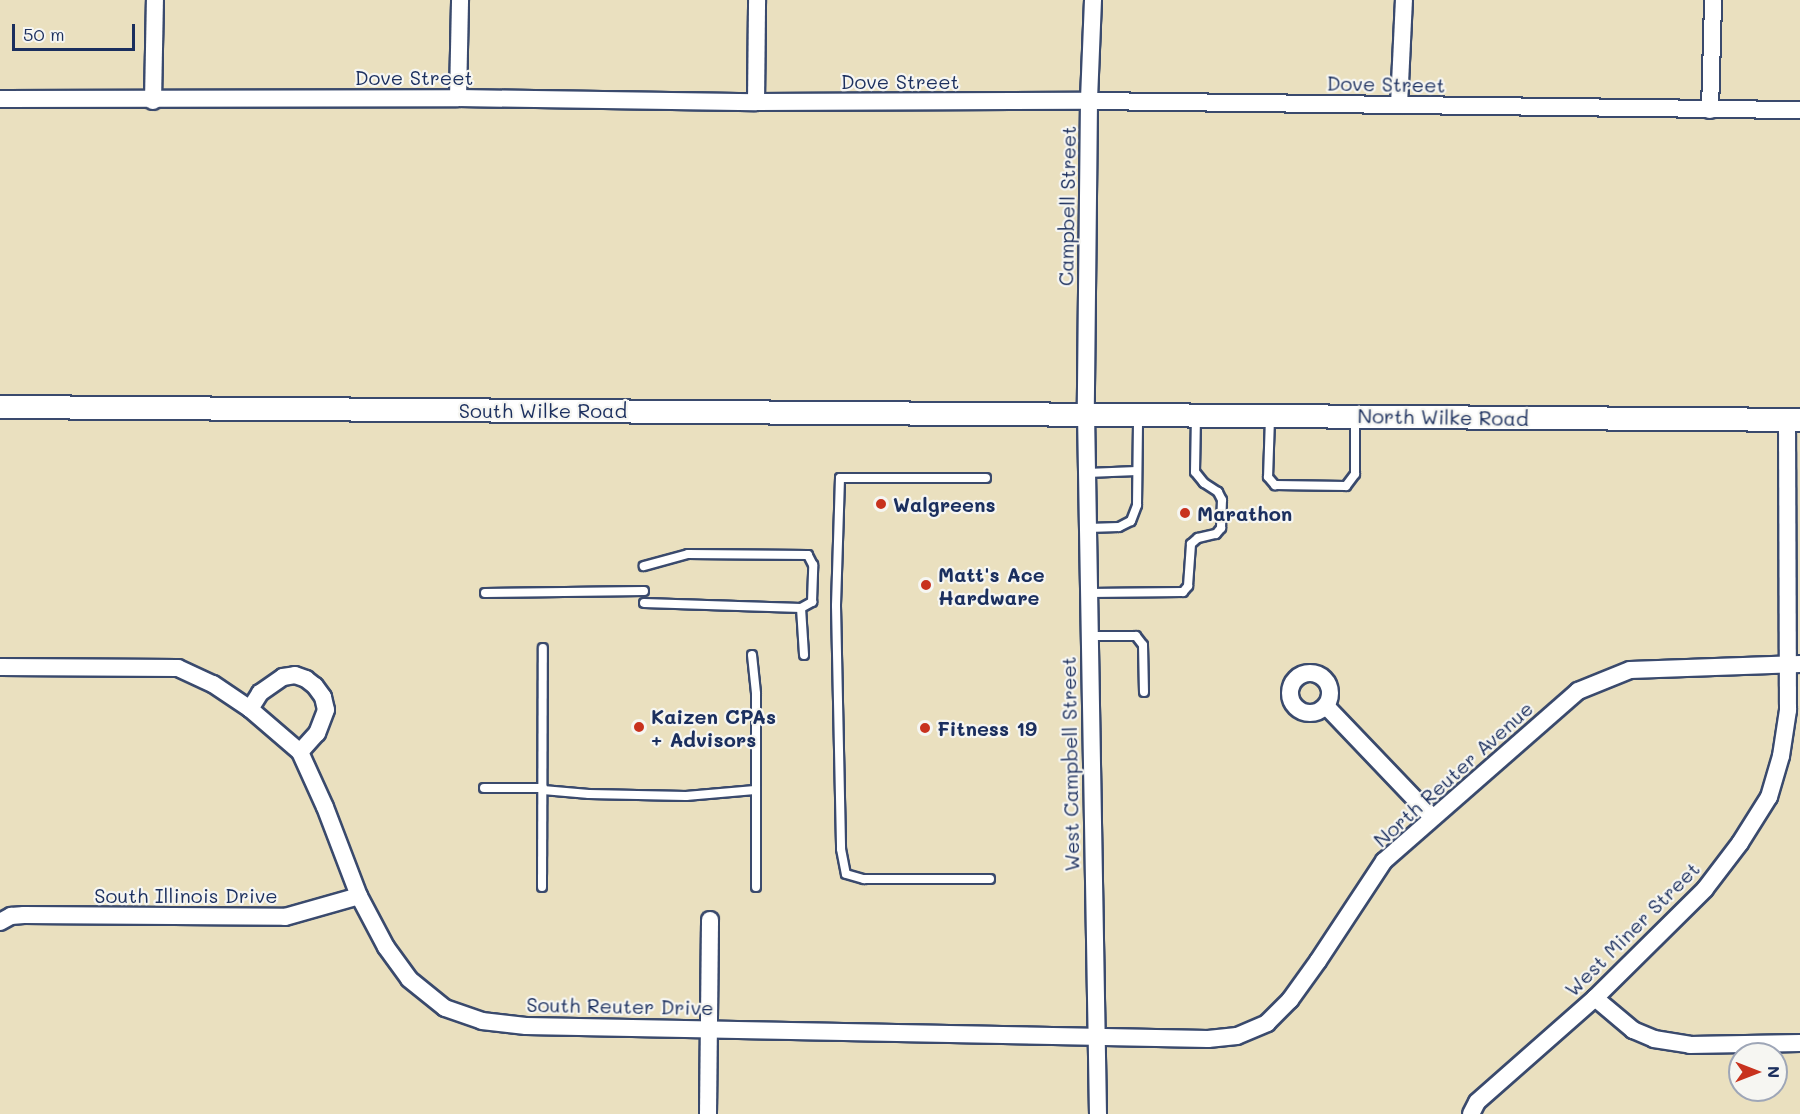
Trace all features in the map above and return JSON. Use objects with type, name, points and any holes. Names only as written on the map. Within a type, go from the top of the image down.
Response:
[{"type":"main road","name":"South Wilke Road","points":[[0,407],[1086,413]]},
{"type":"main road","name":"North Wilke Road","points":[[1086,413],[1793,420]]},
{"type":"street","points":[[153,100],[155,0]]},
{"type":"street","points":[[458,98],[460,0]]},
{"type":"street","points":[[756,102],[757,0]]},
{"type":"street","name":"Campbell Street","points":[[1086,413],[1089,101],[1093,0]]},
{"type":"street","points":[[1399,105],[1404,0]]},
{"type":"street","points":[[1710,110],[1713,0]]},
{"type":"street","name":"Dove Street","points":[[0,99],[458,98],[756,102],[1089,101],[1800,110]]},
{"type":"street","name":"West Campbell Street","points":[[1086,413],[1098,1114]]},
{"type":"street","name":"West Miner Street","points":[[1471,1114],[1477,1102],[1595,998],[1705,889],[1740,843],[1769,797],[1781,756],[1794,664],[1793,420]]},
{"type":"street","name":"North Reuter Avenue","points":[[1096,1037],[1208,1039],[1237,1036],[1267,1023],[1290,1000],[1384,861],[1578,691],[1630,670],[1794,664]]},
{"type":"street","name":"South Reuter Drive","points":[[0,667],[177,668],[213,684],[249,709],[300,752],[325,807],[359,896],[386,947],[409,979],[445,1008],[482,1021],[526,1026],[1096,1037]]},
{"type":"street","points":[[249,709],[260,693],[283,676],[295,675],[315,686],[323,697],[326,710],[317,733],[300,752]]},
{"type":"street","points":[[1326,706],[1432,817]]},
{"type":"street","name":"South Illinois Drive","points":[[4,915],[285,917],[359,896]]},
{"type":"street","points":[[708,1114],[710,920]]},
{"type":"street","points":[[1595,998],[1633,1030],[1654,1039],[1690,1045],[1800,1043]]},
{"type":"lane","points":[[1088,528],[1119,527],[1131,520],[1137,506],[1138,414]]},
{"type":"lane","points":[[1089,593],[1183,591],[1188,586],[1191,544],[1197,538],[1216,534],[1221,528],[1222,500],[1218,492],[1204,483],[1195,472],[1196,414]]},
{"type":"lane","points":[[1270,415],[1268,477],[1275,485],[1346,486],[1355,474],[1355,416]]},
{"type":"lane","points":[[1087,473],[1137,471]]},
{"type":"lane","points":[[986,478],[840,478],[836,606],[837,718],[841,849],[846,874],[864,879],[990,879]]},
{"type":"lane","points":[[644,566],[688,554],[808,555],[813,565],[812,602],[801,608],[644,603]]},
{"type":"lane","points":[[485,593],[644,591]]},
{"type":"lane","points":[[801,608],[804,655]]},
{"type":"lane","points":[[1089,636],[1137,636],[1143,645],[1144,692]]},
{"type":"lane","points":[[542,887],[543,648]]},
{"type":"lane","points":[[752,655],[756,694],[756,886]]},
{"type":"lane","points":[[484,788],[667,796],[755,790]]},
{"type":"place","name":"Walgreens","points":[[881,504]]},
{"type":"place","name":"Marathon","points":[[1185,513]]},
{"type":"place","name":"Matt's Ace Hardware","points":[[926,585]]},
{"type":"place","name":"Kaizen CPAs + Advisors","points":[[639,727]]},
{"type":"place","name":"Fitness 19","points":[[925,728]]}]
